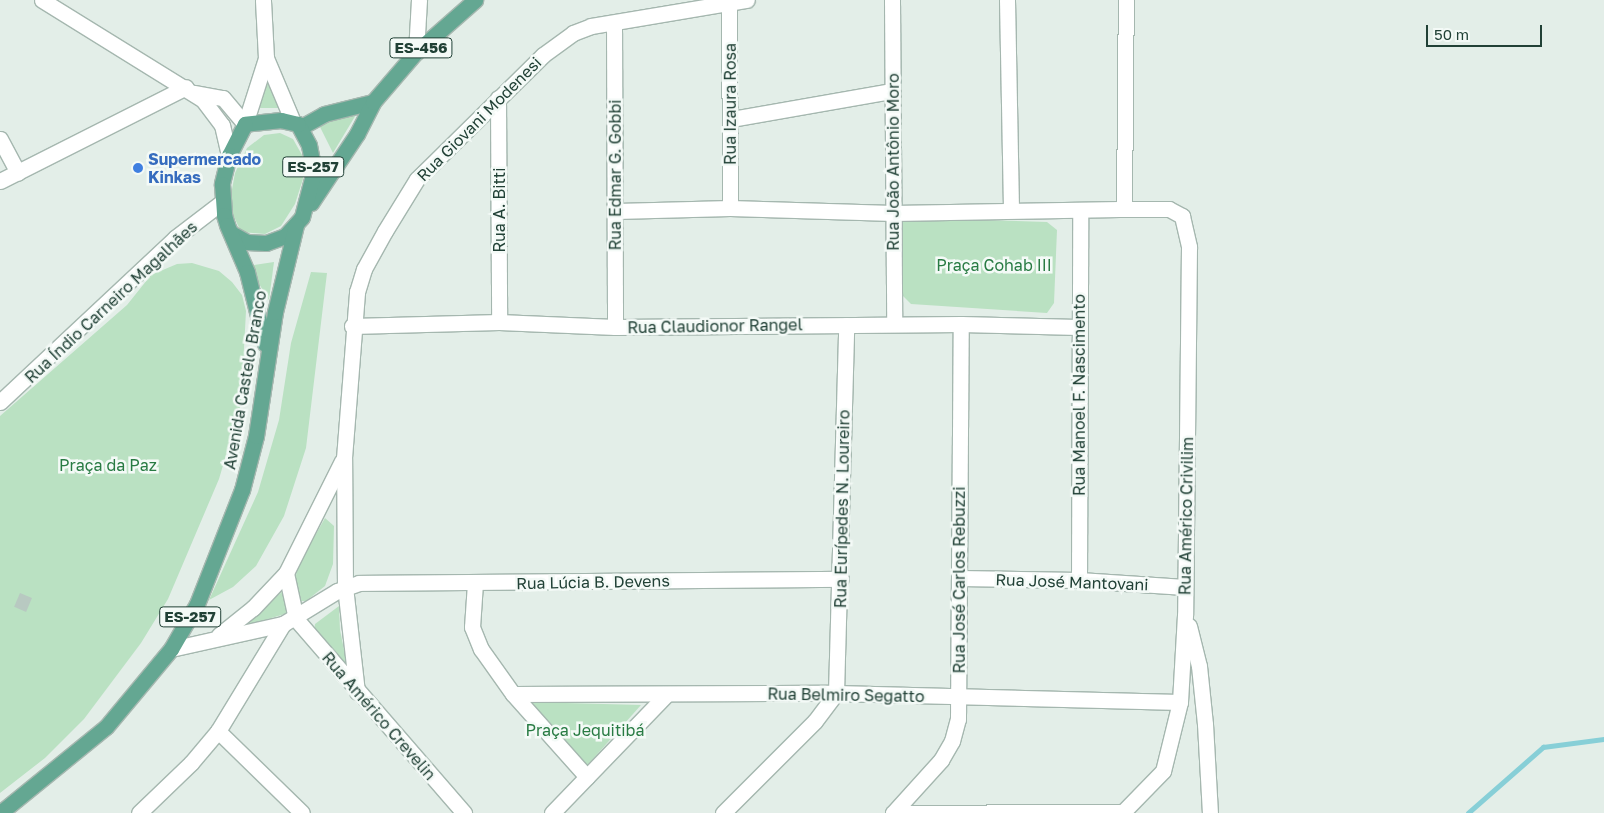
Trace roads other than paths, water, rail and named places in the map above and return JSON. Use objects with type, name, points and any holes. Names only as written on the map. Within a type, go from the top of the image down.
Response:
[{"type":"main road","name":"ES-456","points":[[373,102],[416,52],[475,0]]},
{"type":"main road","points":[[229,155],[245,124],[297,125],[324,114],[373,102]]},
{"type":"main road","points":[[231,232],[247,242],[266,243],[285,236],[296,225],[357,134],[373,102]]},
{"type":"main road","name":"ES-257","points":[[297,125],[313,166],[307,208]]},
{"type":"main road","name":"ES-257","points":[[229,155],[222,202],[231,232],[247,272],[268,356]]},
{"type":"main road","name":"Avenida Castelo Branco","points":[[0,813],[106,727],[171,649],[197,604],[242,490],[256,436],[268,356],[296,225]]},
{"type":"street","points":[[42,0],[190,90],[222,125],[229,155]]},
{"type":"street","name":"ES-257","points":[[245,124],[266,58],[264,0]]},
{"type":"street","points":[[416,52],[419,0]]},
{"type":"street","name":"Rua Giovani Modenesi","points":[[216,637],[253,608],[286,573],[313,515],[344,458],[352,326],[364,269],[417,180],[543,55],[574,33],[614,23],[747,0]]},
{"type":"street","name":"Rua João Antônio Moro","points":[[892,0],[894,324]]},
{"type":"street","points":[[1007,0],[1010,209]]},
{"type":"street","points":[[616,211],[730,208],[893,213],[1010,209],[1080,211],[1124,209],[1126,0]]},
{"type":"street","name":"Rua Izaura Rosa","points":[[729,2],[730,208]]},
{"type":"street","name":"Rua Edmar G. Gobbi","points":[[614,23],[615,327]]},
{"type":"street","name":"ES-257","points":[[266,58],[297,125]]},
{"type":"street","points":[[0,181],[190,90],[222,98],[245,124]]},
{"type":"street","points":[[731,119],[892,91]]},
{"type":"street","name":"Rua A. Bitti","points":[[498,98],[500,322]]},
{"type":"street","points":[[0,139],[18,173]]},
{"type":"street","name":"Rua Índio Carneiro Magalhães","points":[[0,402],[175,238],[222,202]]},
{"type":"street","name":"Rua Américo Crivilim","points":[[1122,813],[1162,770],[1180,702],[1185,615],[1189,247],[1182,216],[1169,209],[1124,209]]},
{"type":"street","name":"Rua Manoel F. Nascimento","points":[[1078,580],[1080,211]]},
{"type":"street","name":"Rua Claudionor Rangel","points":[[352,326],[500,322],[615,327],[894,324],[1078,327]]},
{"type":"street","name":"Rua José Carlos Rebuzzi","points":[[893,813],[924,782],[952,741],[958,697],[961,324]]},
{"type":"street","name":"Rua Eurípedes N. Loureiro","points":[[836,693],[842,579],[846,325]]},
{"type":"street","points":[[344,458],[345,587],[357,692]]},
{"type":"street","points":[[313,515],[328,510],[343,519]]},
{"type":"street","points":[[140,813],[191,764],[218,732],[289,621],[286,573]]},
{"type":"street","name":"Rua José Mantovani","points":[[960,578],[1078,580],[1185,587]]},
{"type":"street","name":"Rua Lúcia B. Devens","points":[[345,587],[359,584],[842,579]]},
{"type":"street","points":[[475,583],[472,628],[481,649],[513,694],[587,777]]},
{"type":"street","points":[[171,649],[289,621],[345,587]]},
{"type":"street","points":[[1185,615],[1199,666],[1210,813]]},
{"type":"street","name":"Rua Américo Crevelin","points":[[289,621],[357,692],[464,813]]},
{"type":"street","points":[[723,813],[815,721],[836,693]]},
{"type":"street","name":"Rua Belmiro Segatto","points":[[513,694],[836,693],[1180,702]]},
{"type":"street","points":[[552,813],[666,695]]},
{"type":"street","points":[[218,732],[302,813]]},
{"type":"street","points":[[893,813],[1122,813]]},
{"type":"waterway","points":[[1468,813],[1543,747],[1604,739]]},
{"type":"place","name":"Supermercado Kinkas","points":[[138,168]]},
{"type":"park label","name":"Praça Cohab III","points":[[994,265]]},
{"type":"park label","name":"Praça da Paz","points":[[108,465]]},
{"type":"park label","name":"Praça Jequitibá","points":[[585,730]]}]
